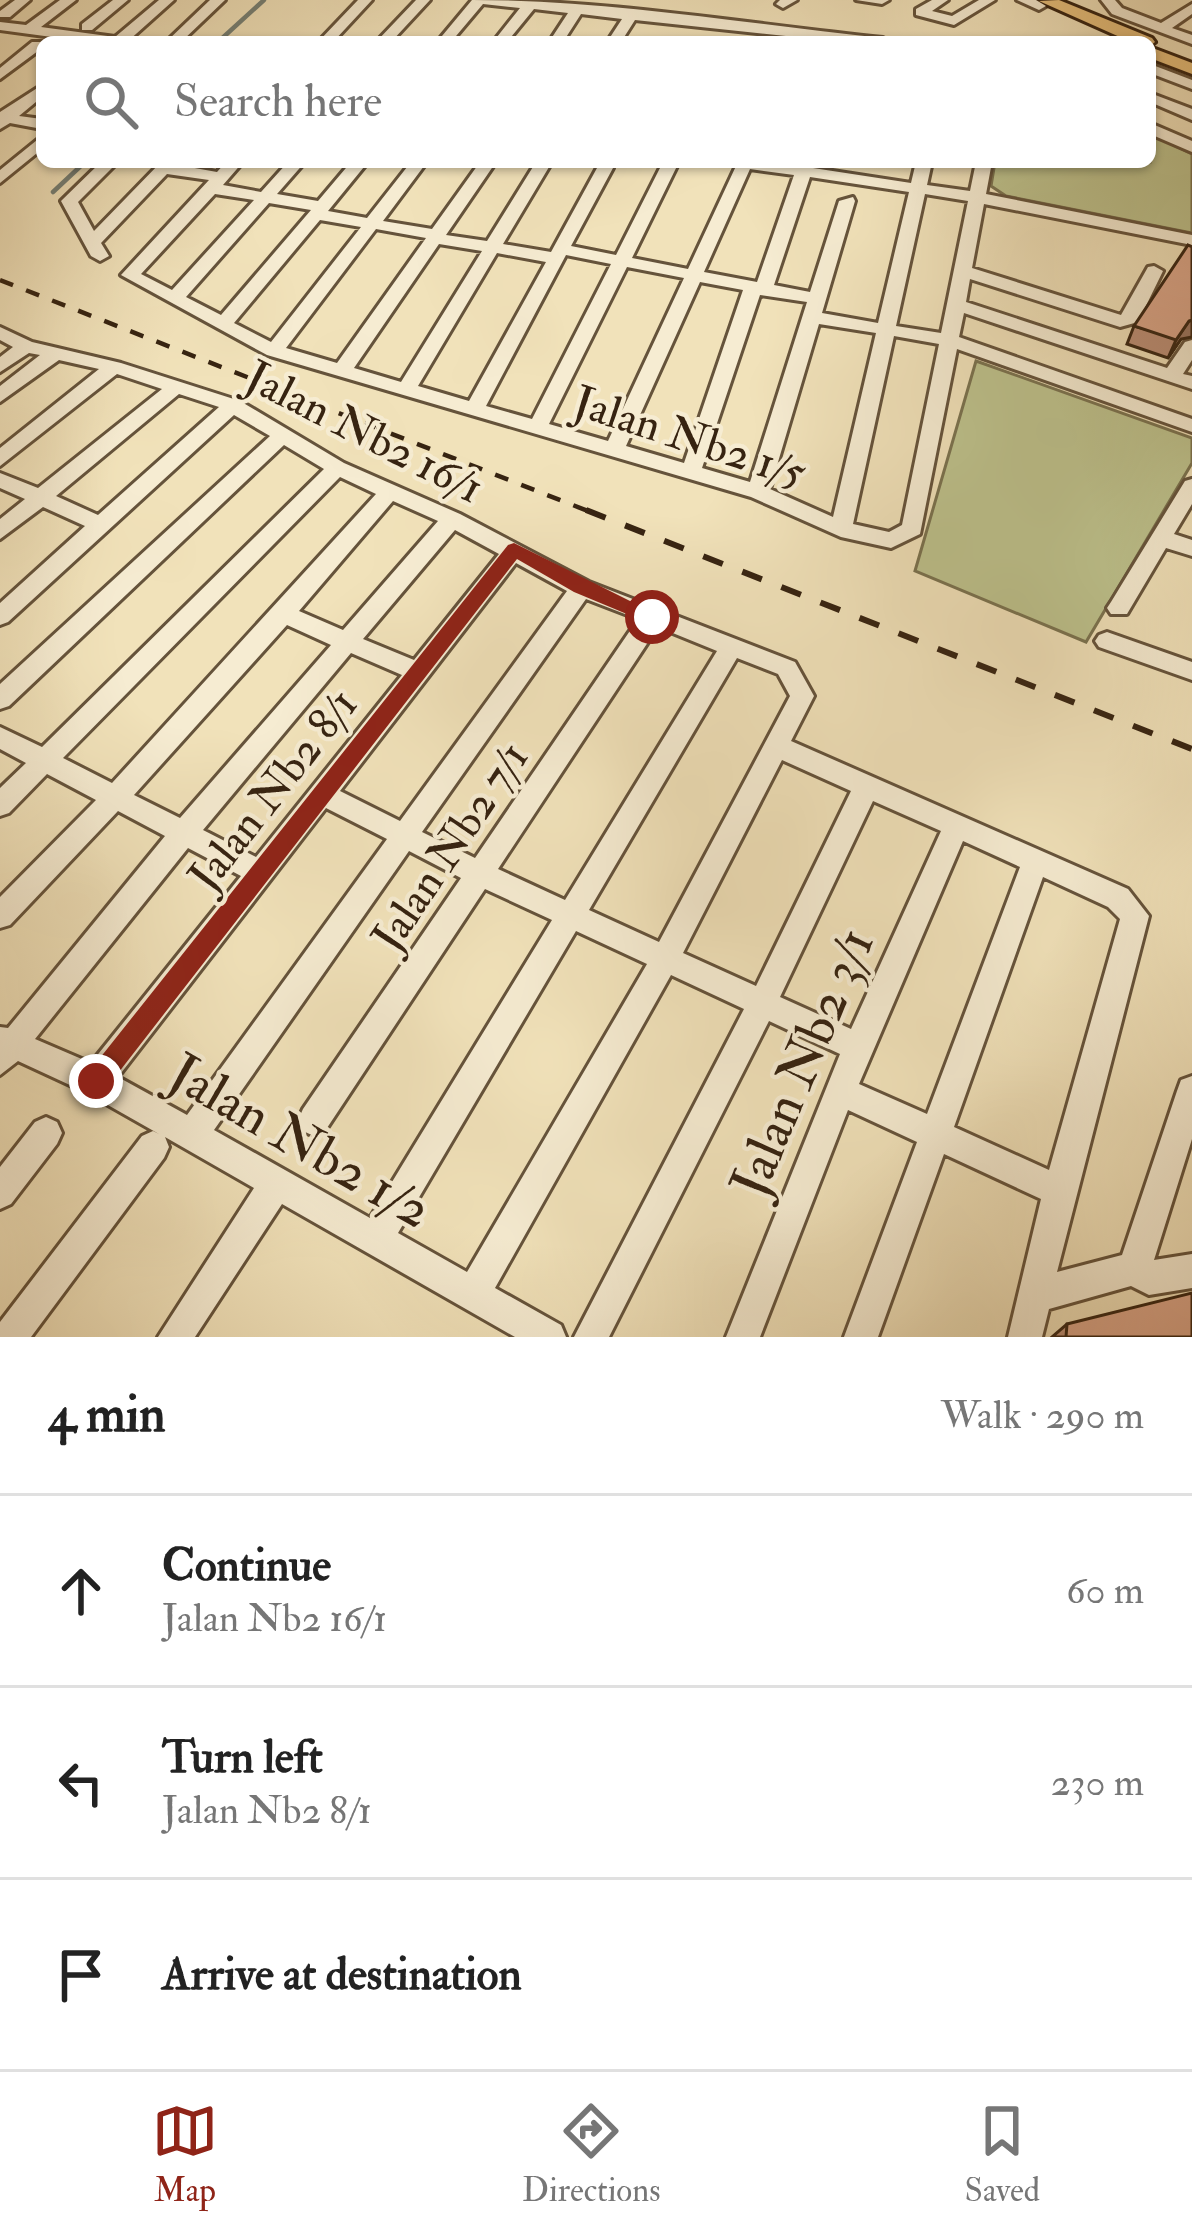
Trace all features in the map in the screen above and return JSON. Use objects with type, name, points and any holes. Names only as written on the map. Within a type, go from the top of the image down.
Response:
[{"type":"main road","points":[[1051,3],[1127,36]]},
{"type":"main road","points":[[1051,3],[1086,13],[1129,36]]},
{"type":"main road","points":[[1156,47],[1192,60]]},
{"type":"main road","points":[[1156,50],[1192,69]]},
{"type":"street","points":[[23,0],[3,25],[36,37]]},
{"type":"street","points":[[0,75],[69,0]]},
{"type":"street","points":[[87,27],[121,0]]},
{"type":"street","points":[[126,36],[167,0]]},
{"type":"street","points":[[179,36],[218,0]]},
{"type":"street","points":[[331,36],[365,0]]},
{"type":"street","points":[[389,36],[423,0]]},
{"type":"street","points":[[449,36],[481,0],[685,21],[737,34],[773,36]]},
{"type":"street","points":[[941,0],[921,12],[958,20],[988,0]]},
{"type":"street","points":[[1108,1],[1134,36]]},
{"type":"street","points":[[505,36],[530,5]]},
{"type":"street","points":[[1146,36],[1192,8]]},
{"type":"street","points":[[560,36],[577,10]]},
{"type":"street","points":[[618,36],[631,16]]},
{"type":"street","points":[[676,36],[685,21]]},
{"type":"street","points":[[1156,41],[1192,40]]},
{"type":"street","points":[[1156,70],[1192,85]]},
{"type":"street","points":[[2,120],[36,94]]},
{"type":"street","points":[[1156,100],[1192,115]]},
{"type":"street","points":[[2,120],[36,123]]},
{"type":"street","points":[[1156,130],[1190,144]]},
{"type":"street","points":[[0,178],[36,146]]},
{"type":"street","points":[[104,168],[69,201],[96,250],[164,168]]},
{"type":"street","points":[[175,168],[266,198],[436,237],[622,260],[758,289],[886,330],[950,340],[1192,426]]},
{"type":"street","points":[[216,183],[230,168]]},
{"type":"street","points":[[176,298],[292,168]]},
{"type":"street","points":[[224,323],[355,168]]},
{"type":"street","points":[[274,351],[415,168]]},
{"type":"street","points":[[341,372],[484,168]]},
{"type":"street","points":[[406,390],[540,168]]},
{"type":"street","points":[[474,410],[604,168]]},
{"type":"street","points":[[537,428],[668,168]]},
{"type":"street","points":[[614,451],[696,277],[739,168]]},
{"type":"street","points":[[691,471],[805,168]]},
{"type":"street","points":[[821,168],[854,170],[918,188],[1192,240]]},
{"type":"street","points":[[841,529],[923,168]]},
{"type":"street","name":"Jalan Nb2 1/5","points":[[216,183],[130,275],[274,351],[691,471],[758,492],[841,529],[891,540],[912,530],[983,168]]},
{"type":"street","points":[[758,492],[847,200]]},
{"type":"street","points":[[963,272],[1120,321],[1131,318],[1154,271]]},
{"type":"street","points":[[957,305],[1182,379],[1192,346]]},
{"type":"street","name":"Jalan Nb2 16/1","points":[[0,333],[26,346],[114,367],[233,405],[337,468],[452,519],[581,587],[788,668],[802,696],[776,746]]},
{"type":"street","points":[[0,366],[26,346]]},
{"type":"street","points":[[0,396],[54,354]]},
{"type":"street","points":[[0,459],[114,367]]},
{"type":"street","points":[[0,531],[177,386]]},
{"type":"street","points":[[0,616],[233,405]]},
{"type":"street","points":[[0,699],[281,436]]},
{"type":"street","points":[[0,805],[337,468]]},
{"type":"street","points":[[0,480],[100,524]]},
{"type":"street","points":[[1119,608],[1192,486]]},
{"type":"street","points":[[0,916],[117,798],[285,615],[389,492]]},
{"type":"street","points":[[4,1047],[452,519]]},
{"type":"street","points":[[1164,539],[1192,548]]},
{"type":"street","name":"Jalan Nb2 8/1","points":[[96,1081],[514,550]]},
{"type":"street","points":[[190,1137],[581,587]]},
{"type":"street","points":[[285,615],[418,672]]},
{"type":"street","name":"Jalan Nb2 7/1","points":[[314,1120],[652,617]]},
{"type":"street","points":[[1107,641],[1192,670]]},
{"type":"street","points":[[375,1241],[733,645]]},
{"type":"street","points":[[0,737],[260,873]]},
{"type":"street","points":[[472,1296],[665,959],[776,746],[1118,898],[1135,916],[1031,1296],[1025,1337]]},
{"type":"street","points":[[591,1337],[763,1004],[866,787]]},
{"type":"street","points":[[322,794],[482,875],[858,1047]]},
{"type":"street","name":"Jalan Nb2 3/1","points":[[742,1337],[858,1047],[956,827]]},
{"type":"street","points":[[861,1337],[1035,862]]},
{"type":"street","name":"Jalan Nb2 1/2","points":[[4,1047],[96,1081],[549,1337]]},
{"type":"street","points":[[841,1091],[1059,1191]]},
{"type":"street","points":[[1134,1269],[1192,1091]]},
{"type":"street","points":[[0,1193],[46,1133]]},
{"type":"street","points":[[10,1337],[153,1147]]},
{"type":"street","points":[[175,1337],[275,1185]]},
{"type":"street","points":[[1031,1296],[1134,1269],[1149,1278],[1192,1271]]},
{"type":"green space","points":[[1156,137],[1192,154],[1192,233],[1006,196],[991,186],[994,168],[1156,168]]},
{"type":"green space","points":[[976,361],[1192,438],[1192,463],[1086,642],[915,571]]},
{"type":"building","points":[[1188,245],[1192,247],[1192,320],[1176,340],[1134,326]]},
{"type":"building","points":[[1192,1293],[1192,1337],[1066,1337],[1067,1324]]},
{"type":"waterway","points":[[225,36],[264,0]]},
{"type":"waterway","points":[[53,192],[79,168]]},
{"type":"railway","points":[[0,280],[593,513]]},
{"type":"railway","points":[[586,510],[1192,749]]},
{"type":"route","points":[[96,1081],[514,550],[581,587],[652,617]]}]
